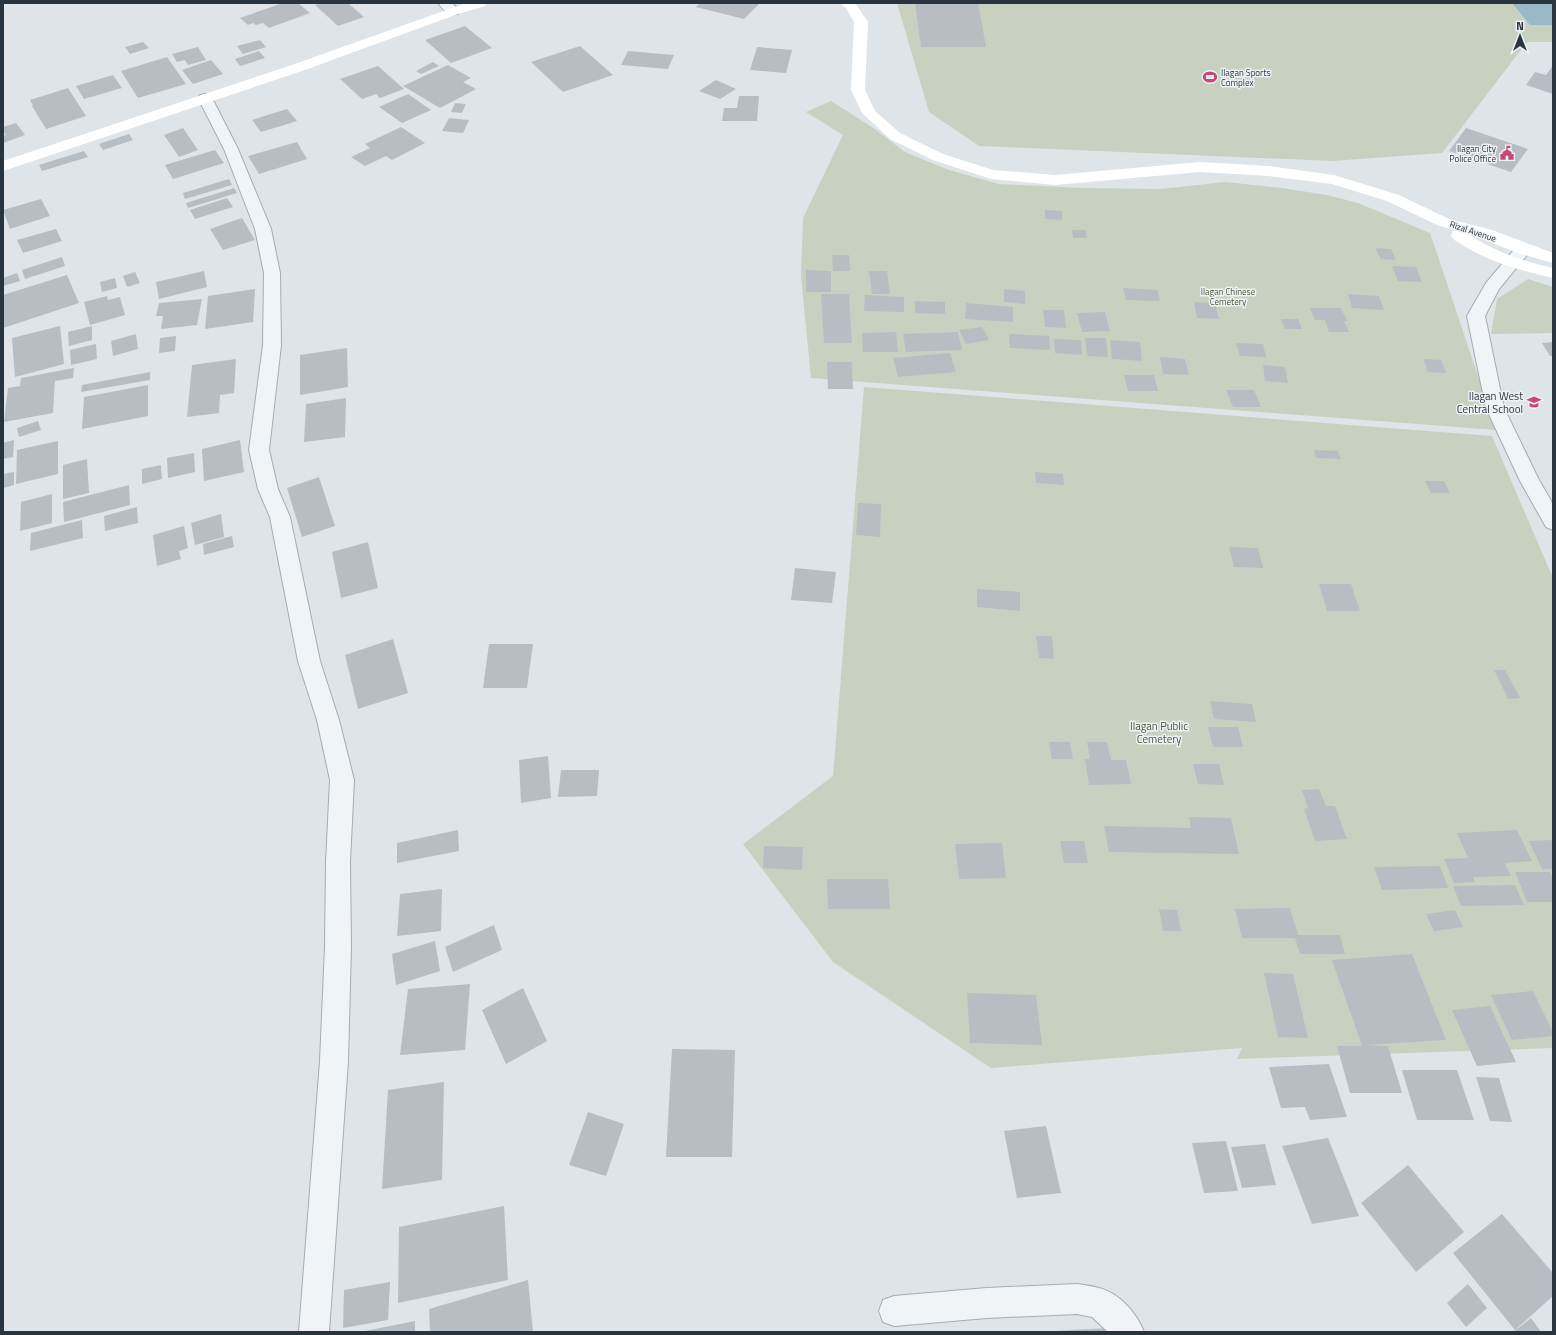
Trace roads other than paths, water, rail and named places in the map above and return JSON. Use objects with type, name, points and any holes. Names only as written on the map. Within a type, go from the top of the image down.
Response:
[{"type":"main road","points":[[3,166],[297,68],[449,7],[480,3]]},
{"type":"main road","name":"Rizal Avenue","points":[[847,3],[851,6],[861,22],[858,90],[869,113],[895,136],[938,157],[991,174],[1054,180],[1200,167],[1268,171],[1334,180],[1393,198],[1443,222],[1472,245],[1518,256],[1553,258]]},
{"type":"main road","name":"Rizal Avenue","points":[[1518,256],[1553,273]]},
{"type":"street","points":[[205,98],[231,149],[265,237],[272,273],[273,313],[272,345],[259,450],[268,489],[280,517],[309,661],[328,720],[342,780],[338,862],[338,947],[334,1053],[314,1332]]},
{"type":"street","points":[[1518,256],[1492,287],[1476,316],[1496,408],[1530,481],[1553,522]]},
{"type":"street","points":[[894,1311],[987,1303],[1077,1299],[1099,1303],[1112,1313],[1130,1332]]},
{"type":"water","points":[[1512,3],[1553,3],[1553,25],[1530,25]]},
{"type":"place","name":"Ilagan Sports Complex","points":[[1210,77]]},
{"type":"place","name":"Ilagan City Police Office","points":[[1507,153]]},
{"type":"place","name":"Ilagan West Central School","points":[[1534,402]]},
{"type":"park label","name":"Ilagan Chinese Cemetery","points":[[1228,296]]},
{"type":"park label","name":"Ilagan Public Cemetery","points":[[1159,732]]}]
